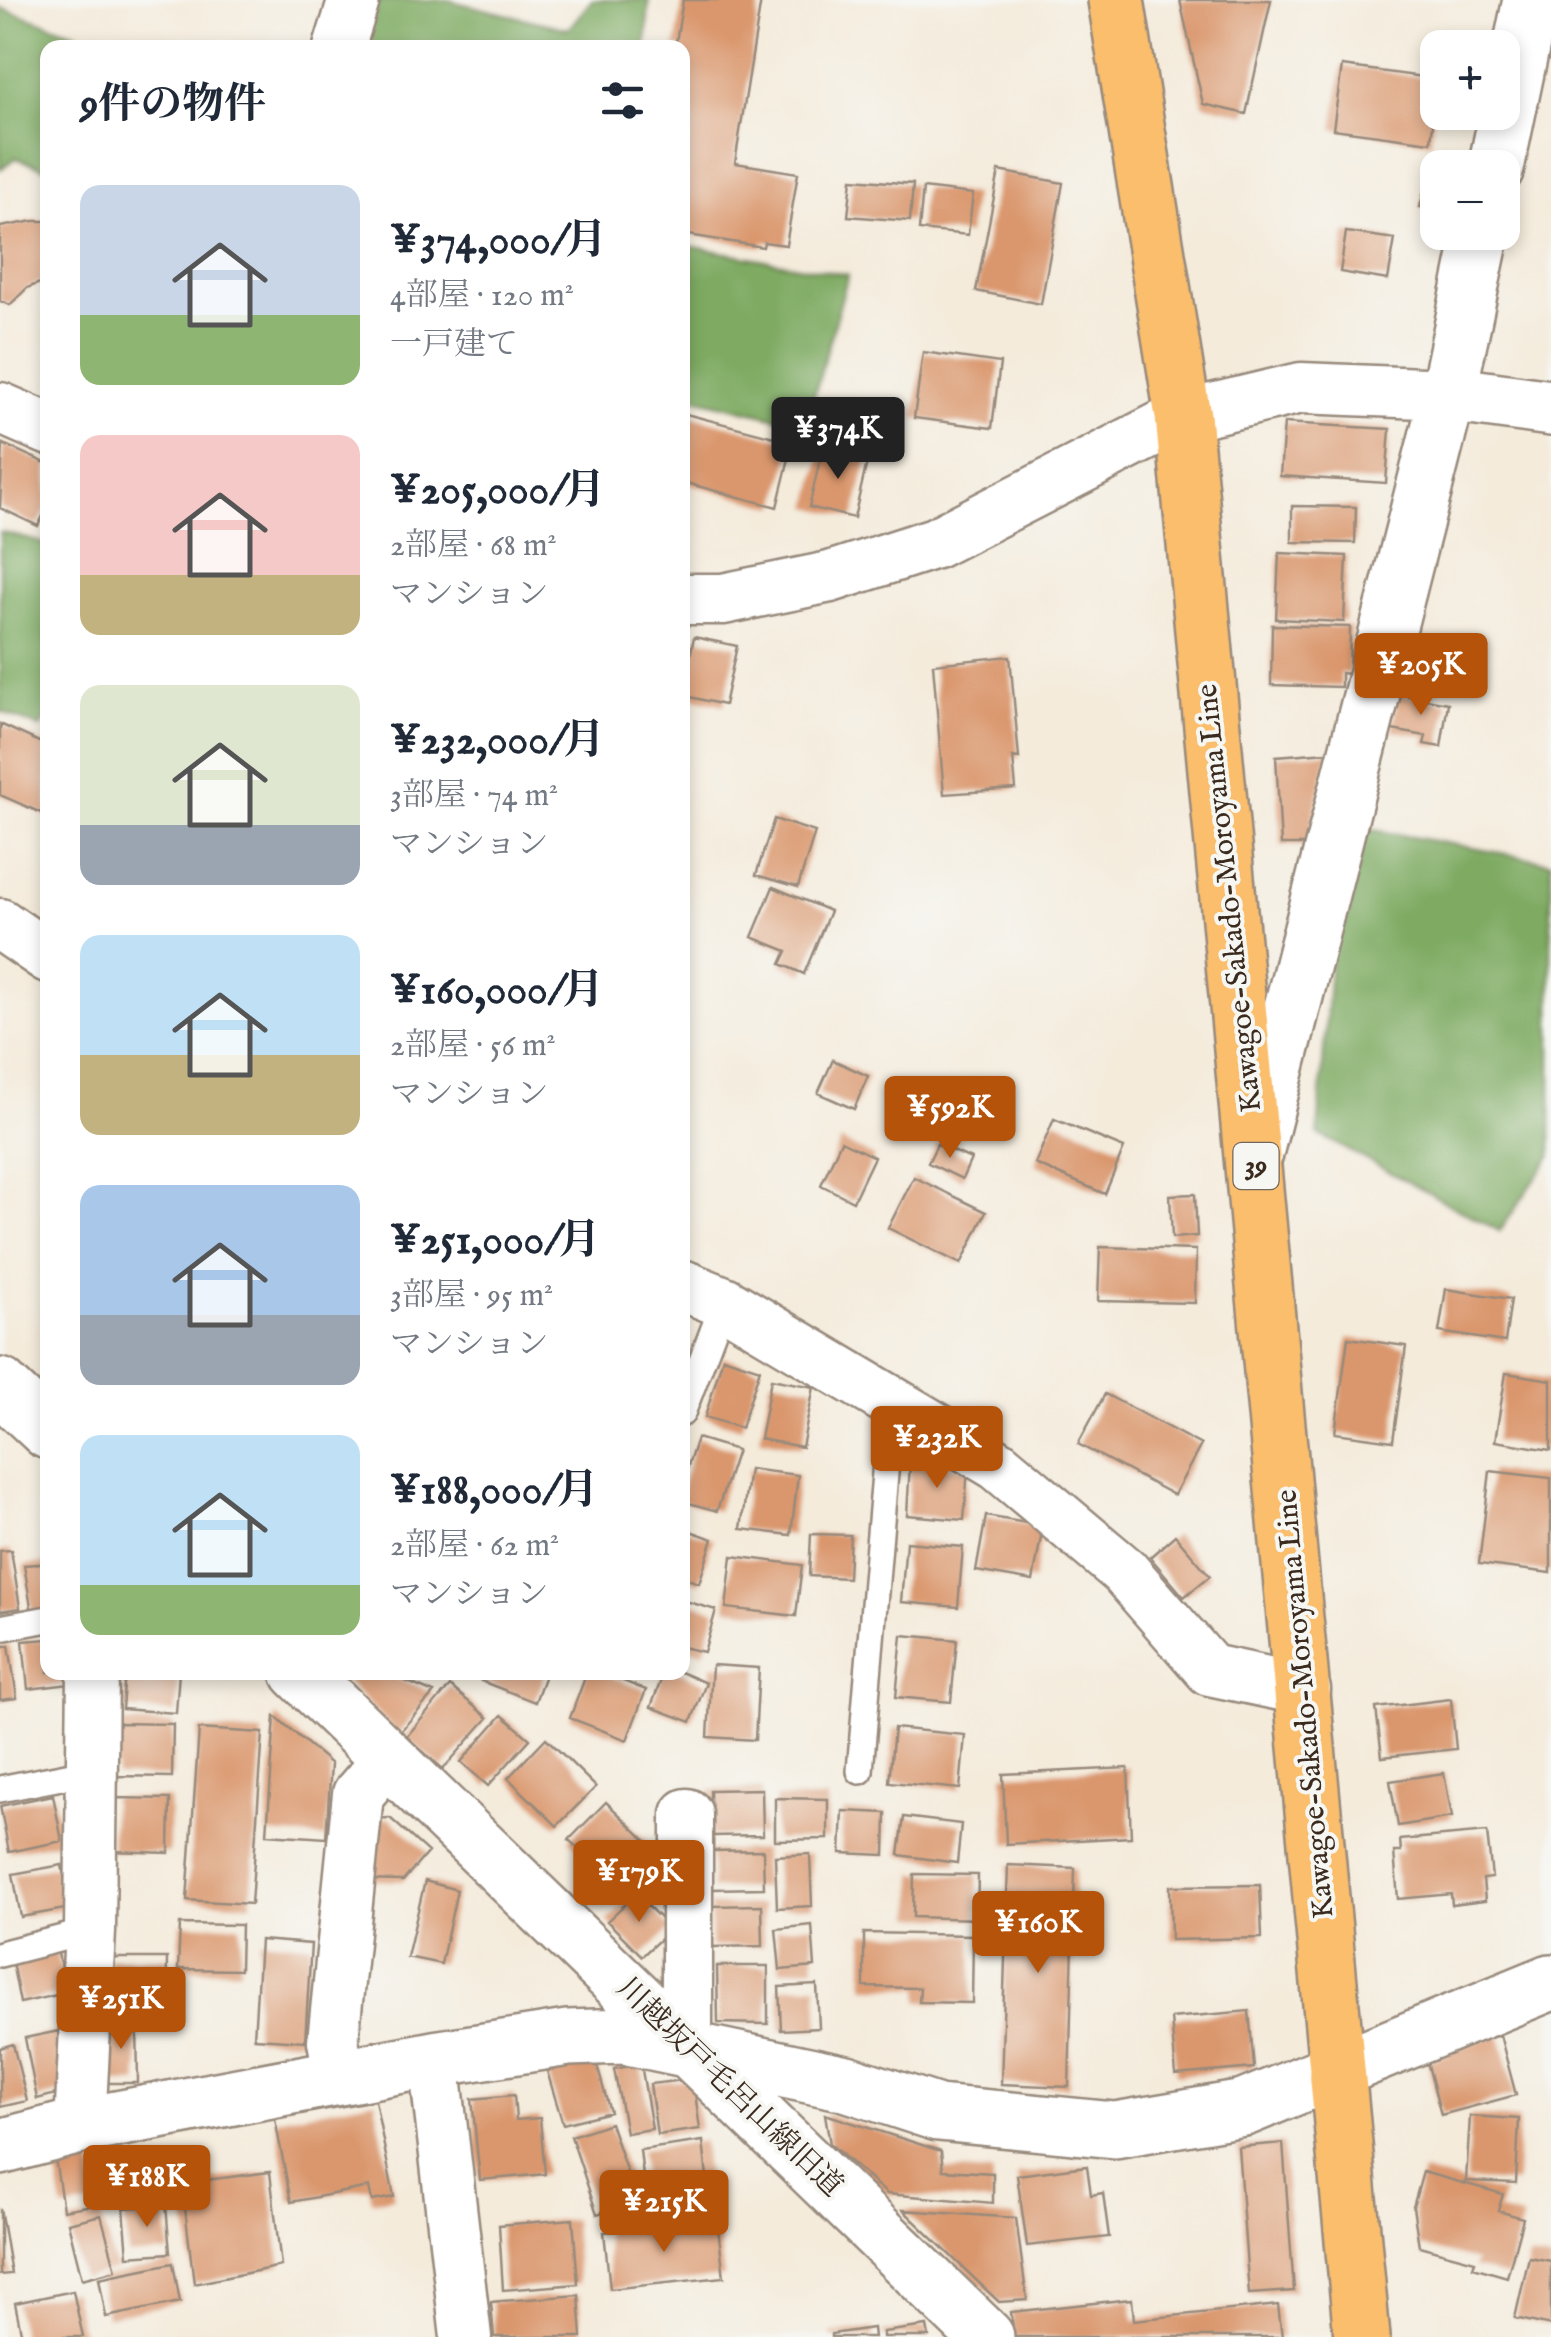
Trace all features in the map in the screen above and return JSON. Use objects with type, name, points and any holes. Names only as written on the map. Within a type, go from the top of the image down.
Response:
[{"type":"main road","name":"Kawagoe-Sakado-Moroyama Line","points":[[1116,0],[1183,416],[1255,1153],[1362,2337]]},
{"type":"street","points":[[342,40],[354,0]]},
{"type":"street","points":[[1499,150],[1520,4]]},
{"type":"street","points":[[1255,1153],[1448,394],[1478,250]]},
{"type":"street","points":[[690,599],[723,599],[830,577],[934,543],[1183,416],[1301,388],[1448,394],[1551,408]]},
{"type":"street","points":[[0,408],[40,426]]},
{"type":"street","points":[[0,924],[40,952]]},
{"type":"street","points":[[703,1294],[998,1465],[1124,1571],[1210,1670],[1305,1690]]},
{"type":"street","points":[[0,1386],[40,1424]]},
{"type":"street","points":[[80,2126],[90,1931],[94,1680]]},
{"type":"street","name":"川越坂戸毛呂山線旧道","points":[[306,1680],[986,2337]]},
{"type":"street","points":[[340,2077],[333,2042],[358,1794],[388,1759]]},
{"type":"street","points":[[687,1814],[687,2046]]},
{"type":"street","points":[[0,2148],[80,2126],[434,2059],[568,2038],[624,2036],[687,2046],[846,2083],[938,2113],[1114,2130],[1244,2108],[1551,1982]]},
{"type":"street","points":[[434,2059],[466,2337]]},
{"type":"lane","points":[[690,1368],[703,1294]]},
{"type":"lane","points":[[860,1771],[891,1402]]},
{"type":"lane","points":[[0,1628],[40,1620]]},
{"type":"lane","points":[[0,1789],[92,1771]]},
{"type":"lane","points":[[0,1954],[90,1931]]},
{"type":"green space","points":[[371,0],[447,0],[568,29],[592,0],[649,0],[646,40],[358,40]]},
{"type":"green space","points":[[0,8],[98,40],[40,40],[40,167],[16,158],[0,169]]},
{"type":"green space","points":[[690,246],[848,275],[806,425],[690,397]]},
{"type":"green space","points":[[0,532],[40,542],[40,728],[0,711]]},
{"type":"green space","points":[[1368,829],[1551,862],[1551,1156],[1500,1231],[1318,1134],[1333,923]]},
{"type":"building","points":[[683,0],[761,0],[735,163],[798,173],[786,245],[764,242],[763,247],[690,235],[690,40],[676,40]]},
{"type":"building","points":[[1180,0],[1271,0],[1246,114],[1203,104]]},
{"type":"building","points":[[1342,66],[1420,77],[1420,130],[1432,130],[1431,142],[1333,129]]},
{"type":"building","points":[[999,171],[1063,183],[1041,304],[976,291]]},
{"type":"building","points":[[852,179],[913,184],[910,221],[848,216]]},
{"type":"building","points":[[923,188],[973,194],[968,235],[919,230]]},
{"type":"building","points":[[40,221],[40,283],[27,288],[10,305],[0,301],[0,227]]},
{"type":"building","points":[[1346,232],[1395,239],[1388,280],[1340,272]]},
{"type":"building","points":[[923,352],[1000,363],[992,428],[914,418]]},
{"type":"building","points":[[690,415],[793,442],[777,507],[690,484]]},
{"type":"building","points":[[1284,423],[1390,429],[1386,483],[1280,476]]},
{"type":"building","points":[[3,444],[40,460],[40,522],[38,526],[0,508]]},
{"type":"building","points":[[823,447],[868,458],[854,518],[809,507]]},
{"type":"building","points":[[1292,506],[1356,507],[1355,543],[1292,542]]},
{"type":"building","points":[[1279,553],[1347,556],[1344,622],[1276,619]]},
{"type":"building","points":[[1272,625],[1350,627],[1349,674],[1341,673],[1341,687],[1271,685]]},
{"type":"building","points":[[694,637],[737,646],[724,705],[690,697]]},
{"type":"building","points":[[1010,656],[1019,758],[1013,757],[1016,789],[944,794],[933,664]]},
{"type":"building","points":[[1398,694],[1448,703],[1441,747],[1424,744],[1426,736],[1392,730]]},
{"type":"building","points":[[0,724],[40,742],[40,812],[0,795]]},
{"type":"building","points":[[1329,752],[1307,845],[1281,845],[1276,756]]},
{"type":"building","points":[[774,819],[815,832],[798,887],[756,875]]},
{"type":"building","points":[[773,887],[830,911],[804,974],[781,964],[787,951],[752,937]]},
{"type":"building","points":[[833,1060],[868,1076],[854,1109],[818,1093]]},
{"type":"building","points":[[1054,1119],[1124,1148],[1105,1194],[1035,1164]]},
{"type":"building","points":[[841,1141],[874,1157],[853,1201],[821,1185]]},
{"type":"building","points":[[937,1144],[971,1159],[962,1179],[928,1163]]},
{"type":"building","points":[[914,1177],[986,1212],[961,1264],[888,1228]]},
{"type":"building","points":[[1195,1194],[1197,1236],[1172,1238],[1170,1195]]},
{"type":"building","points":[[1100,1247],[1196,1250],[1195,1303],[1098,1301]]},
{"type":"building","points":[[1446,1289],[1511,1299],[1505,1342],[1439,1332]]},
{"type":"building","points":[[1348,1338],[1406,1346],[1393,1441],[1335,1433]]},
{"type":"building","points":[[723,1357],[760,1369],[741,1428],[705,1417]]},
{"type":"building","points":[[1506,1373],[1551,1380],[1551,1450],[1495,1441]]},
{"type":"building","points":[[771,1379],[814,1387],[802,1447],[760,1439]]},
{"type":"building","points":[[1105,1394],[1201,1445],[1174,1495],[1078,1444]]},
{"type":"building","points":[[697,1438],[737,1450],[717,1511],[690,1503],[690,1459]]},
{"type":"building","points":[[910,1463],[968,1468],[964,1520],[907,1515]]},
{"type":"building","points":[[749,1469],[798,1475],[791,1535],[741,1529]]},
{"type":"building","points":[[1490,1471],[1551,1478],[1551,1573],[1479,1564]]},
{"type":"building","points":[[986,1516],[1043,1526],[1033,1581],[976,1571]]},
{"type":"building","points":[[690,1531],[713,1539],[699,1583],[690,1580]]},
{"type":"building","points":[[811,1534],[850,1535],[848,1578],[809,1576]]},
{"type":"building","points":[[1175,1535],[1210,1576],[1184,1597],[1150,1557]]},
{"type":"building","points":[[906,1542],[963,1547],[958,1607],[901,1602]]},
{"type":"building","points":[[11,1550],[20,1608],[0,1611],[0,1551]]},
{"type":"building","points":[[732,1556],[802,1565],[796,1616],[726,1608]]},
{"type":"building","points":[[40,1564],[40,1611],[32,1613],[24,1565]]},
{"type":"building","points":[[690,1602],[716,1610],[704,1652],[690,1649]]},
{"type":"building","points":[[902,1635],[957,1640],[951,1702],[896,1697]]},
{"type":"building","points":[[40,1640],[40,1680],[79,1683],[28,1689],[23,1641]]},
{"type":"building","points":[[9,1645],[17,1698],[0,1700],[0,1647]]},
{"type":"building","points":[[712,1665],[759,1668],[755,1740],[708,1737]]},
{"type":"building","points":[[690,1676],[706,1683],[691,1722],[651,1707],[661,1680],[690,1680]]},
{"type":"building","points":[[124,1680],[178,1680],[176,1713],[122,1709]]},
{"type":"building","points":[[344,1680],[403,1680],[434,1693],[398,1734]]},
{"type":"building","points":[[481,1680],[543,1680],[535,1702]]},
{"type":"building","points":[[584,1680],[620,1680],[646,1690],[627,1740],[570,1718]]},
{"type":"building","points":[[450,1686],[488,1718],[443,1769],[406,1737]]},
{"type":"building","points":[[1451,1699],[1456,1749],[1382,1757],[1376,1708]]},
{"type":"building","points":[[502,1715],[530,1739],[488,1786],[461,1762]]},
{"type":"building","points":[[275,1716],[331,1764],[326,1838],[267,1834]]},
{"type":"building","points":[[117,1723],[173,1724],[172,1777],[116,1776]]},
{"type":"building","points":[[894,1728],[965,1735],[960,1789],[889,1782]]},
{"type":"building","points":[[199,1729],[263,1733],[251,1904],[187,1900]]},
{"type":"building","points":[[546,1738],[596,1787],[557,1826],[508,1778]]},
{"type":"building","points":[[1128,1768],[1131,1837],[1006,1844],[1003,1774]]},
{"type":"building","points":[[1444,1773],[1452,1817],[1398,1826],[1390,1781]]},
{"type":"building","points":[[762,1789],[763,1835],[711,1836],[710,1790]]},
{"type":"building","points":[[53,1795],[62,1841],[9,1852],[0,1806]]},
{"type":"building","points":[[112,1798],[170,1799],[169,1853],[111,1851]]},
{"type":"building","points":[[775,1798],[828,1799],[828,1839],[775,1840]]},
{"type":"building","points":[[606,1802],[658,1852],[621,1890],[569,1840]]},
{"type":"building","points":[[843,1811],[886,1813],[885,1855],[841,1853]]},
{"type":"building","points":[[904,1817],[961,1824],[957,1863],[899,1855]]},
{"type":"building","points":[[390,1818],[428,1852],[403,1881],[363,1880],[361,1819]]},
{"type":"building","points":[[1487,1832],[1492,1878],[1483,1879],[1485,1901],[1452,1905],[1451,1894],[1398,1899],[1394,1852],[1401,1852],[1400,1840]]},
{"type":"building","points":[[763,1850],[764,1888],[712,1889],[711,1851]]},
{"type":"building","points":[[810,1854],[812,1906],[777,1908],[775,1856]]},
{"type":"building","points":[[62,1865],[70,1908],[21,1917],[13,1874]]},
{"type":"building","points":[[1008,1865],[1075,1868],[1069,2087],[1001,2084]]},
{"type":"building","points":[[914,1874],[978,1875],[977,1919],[913,1917]]},
{"type":"building","points":[[425,1881],[457,1890],[441,1964],[407,1957]]},
{"type":"building","points":[[1260,1885],[1262,1938],[1171,1940],[1170,1886]]},
{"type":"building","points":[[636,1894],[671,1929],[642,1956],[607,1921]]},
{"type":"building","points":[[762,1905],[763,1946],[711,1947],[710,1906]]},
{"type":"building","points":[[180,1924],[241,1925],[240,1970],[178,1969]]},
{"type":"building","points":[[812,1925],[815,1967],[780,1970],[776,1929]]},
{"type":"building","points":[[864,1933],[973,1935],[972,2003],[919,2002],[920,1988],[864,1987]]},
{"type":"building","points":[[260,1940],[311,1944],[305,2041],[254,2038]]},
{"type":"building","points":[[58,1953],[66,1993],[20,2003],[12,1962]]},
{"type":"building","points":[[109,1958],[167,1958],[166,2009],[109,2009]]},
{"type":"building","points":[[717,1966],[768,1966],[768,2024],[718,2023]]},
{"type":"building","points":[[817,1985],[819,2028],[781,2030],[779,1987]]},
{"type":"building","points":[[1249,2011],[1254,2068],[1176,2075],[1171,2018]]},
{"type":"building","points":[[137,2021],[138,2083],[105,2083],[104,2022]]},
{"type":"building","points":[[59,2031],[71,2090],[37,2099],[25,2038]]},
{"type":"building","points":[[1500,2035],[1516,2095],[1441,2115],[1427,2061],[1450,2054],[1448,2049]]},
{"type":"building","points":[[13,2044],[27,2101],[0,2107],[0,2048]]},
{"type":"building","points":[[595,2058],[610,2112],[563,2124],[547,2071]]},
{"type":"building","points":[[641,2064],[652,2129],[626,2133],[614,2069]]},
{"type":"building","points":[[693,2079],[700,2129],[657,2135],[650,2084]]},
{"type":"building","points":[[514,2095],[516,2120],[540,2118],[545,2174],[480,2180],[472,2099]]},
{"type":"building","points":[[375,2100],[394,2197],[372,2201],[369,2187],[291,2202],[275,2119]]},
{"type":"building","points":[[825,2114],[941,2151],[943,2170],[993,2173],[993,2203],[887,2194],[830,2144]]},
{"type":"building","points":[[1470,2116],[1519,2119],[1516,2183],[1466,2181]]},
{"type":"building","points":[[610,2123],[637,2202],[597,2214],[571,2136]]},
{"type":"building","points":[[703,2141],[707,2178],[644,2186],[640,2150]]},
{"type":"building","points":[[1283,2143],[1294,2291],[1249,2294],[1238,2147]]},
{"type":"building","points":[[90,2152],[98,2204],[63,2210],[55,2158]]},
{"type":"building","points":[[1087,2166],[1091,2195],[1103,2193],[1109,2237],[1027,2246],[1017,2175]]},
{"type":"building","points":[[270,2172],[281,2266],[194,2284],[182,2183]]},
{"type":"building","points":[[1423,2172],[1503,2194],[1498,2211],[1523,2218],[1507,2277],[1473,2267],[1475,2261],[1419,2246],[1413,2207]]},
{"type":"building","points":[[166,2205],[170,2253],[128,2256],[124,2208]]},
{"type":"building","points":[[0,2208],[11,2274],[0,2275]]},
{"type":"building","points":[[903,2210],[1016,2218],[1027,2300],[999,2302]]},
{"type":"building","points":[[101,2215],[116,2270],[82,2279],[68,2223]]},
{"type":"building","points":[[573,2219],[578,2284],[503,2290],[499,2225]]},
{"type":"building","points":[[717,2220],[724,2277],[610,2289],[604,2232]]},
{"type":"building","points":[[1529,2257],[1551,2261],[1551,2326],[1515,2318]]},
{"type":"building","points":[[173,2263],[180,2302],[106,2317],[99,2278]]},
{"type":"building","points":[[73,2291],[83,2337],[22,2337],[15,2303]]},
{"type":"building","points":[[579,2295],[582,2337],[494,2337],[491,2302]]},
{"type":"building","points":[[1132,2299],[1134,2320],[1278,2305],[1282,2337],[1014,2337],[1011,2312]]},
{"type":"building","points":[[927,2326],[929,2337],[883,2337],[883,2332]]},
{"type":"building","points":[[873,2328],[874,2337],[831,2337],[831,2334]]}]
